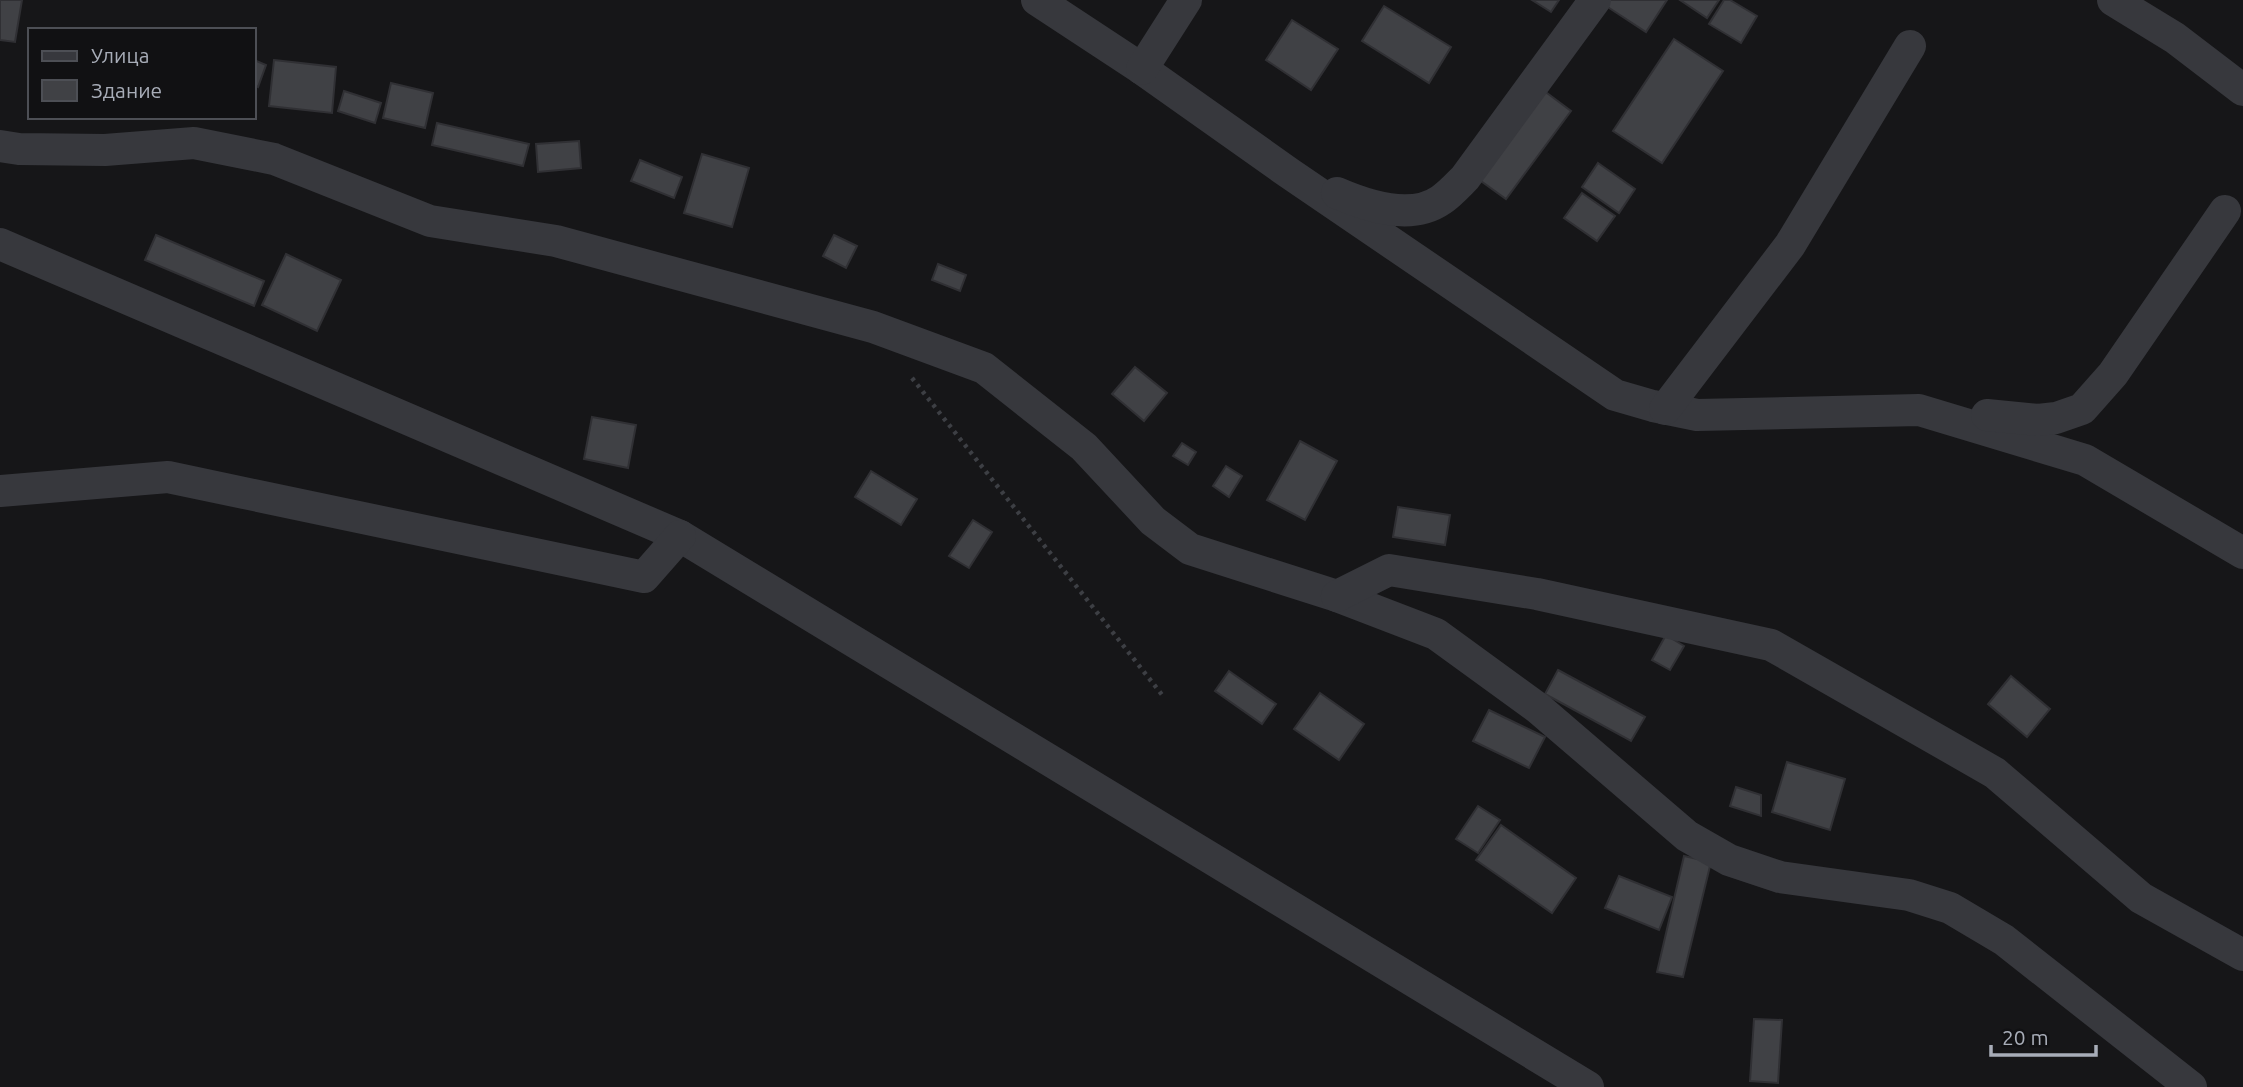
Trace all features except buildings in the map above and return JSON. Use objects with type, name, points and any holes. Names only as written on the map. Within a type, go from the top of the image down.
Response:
[{"type":"street","points":[[1037,0],[1142,69],[1289,173],[1615,395],[1696,415],[1919,410],[2038,420],[2056,418],[2081,409],[2113,374],[2225,211]]},
{"type":"street","points":[[1142,69],[1186,0]]},
{"type":"street","points":[[1289,173],[1366,205],[1412,211],[1440,201],[1465,178],[1595,0]]},
{"type":"street","points":[[2113,0],[2175,38],[2243,90]]},
{"type":"street","points":[[1665,409],[1790,245],[1910,46]]},
{"type":"street","points":[[0,146],[19,149],[105,150],[194,143],[274,159],[430,221],[556,241],[873,327],[984,368],[1084,447],[1153,521],[1190,549],[1338,596],[1436,634],[1539,709],[1687,836],[1729,860],[1780,877],[1909,895],[1950,908],[2004,940],[2191,1087]]},
{"type":"street","points":[[0,244],[680,536],[1588,1087]]},
{"type":"street","points":[[1919,410],[2085,460],[2243,553]]},
{"type":"street","points":[[0,491],[168,477],[644,577],[680,536]]},
{"type":"street","points":[[1338,596],[1389,570],[1537,594],[1772,645],[1996,773],[2141,898],[2243,955]]},
{"type":"path","points":[[907,371],[1163,696]]}]
